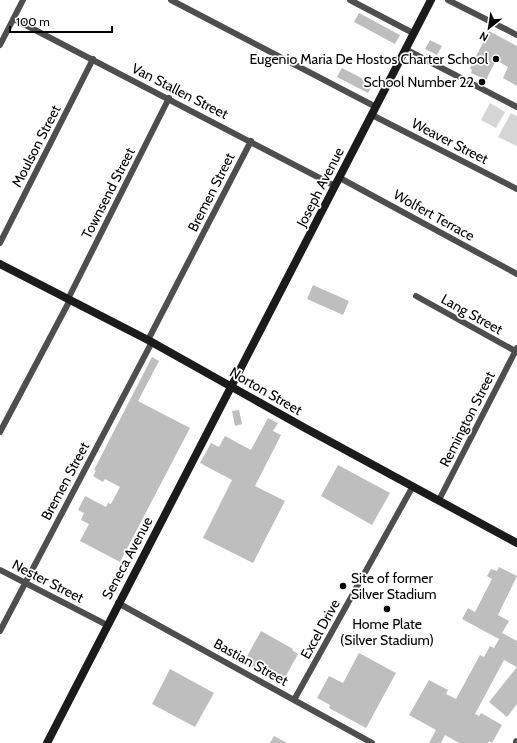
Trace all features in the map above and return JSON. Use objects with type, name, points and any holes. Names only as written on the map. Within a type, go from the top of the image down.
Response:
[{"type":"main road","name":"Joseph Avenue","points":[[232,386],[430,0]]},
{"type":"main road","name":"Norton Street","points":[[0,264],[150,341],[517,543]]},
{"type":"main road","name":"Seneca Avenue","points":[[47,743],[118,603],[232,386]]},
{"type":"street","points":[[0,46],[24,0]]},
{"type":"street","name":"Weaver Street","points":[[171,0],[517,189]]},
{"type":"street","points":[[350,0],[413,33]]},
{"type":"street","points":[[448,0],[517,35]]},
{"type":"street","name":"Van Stallen Street","points":[[14,19],[169,98],[335,186]]},
{"type":"street","points":[[405,49],[517,107]]},
{"type":"street","name":"Moulson Street","points":[[0,243],[93,60]]},
{"type":"street","name":"Townsend Street","points":[[0,432],[69,299],[169,98]]},
{"type":"street","name":"Bremen Street","points":[[0,631],[150,341],[251,141]]},
{"type":"street","name":"Wolfert Terrace","points":[[340,178],[517,274]]},
{"type":"street","name":"Lang Street","points":[[416,296],[516,350]]},
{"type":"street","name":"Remington Street","points":[[439,500],[516,350]]},
{"type":"street","name":"Excel Drive","points":[[294,700],[413,486]]},
{"type":"street","name":"Nester Street","points":[[0,570],[107,625]]},
{"type":"street","name":"Bastian Street","points":[[118,603],[372,743]]},
{"type":"shaded area","points":[[490,103],[505,112],[496,128],[481,120]]},
{"type":"shaded area","points":[[511,113],[517,116],[517,146],[498,137]]},
{"type":"building","points":[[359,13],[400,35],[395,44],[354,22]]},
{"type":"building","name":"Eugenio Maria De Hostos Charter School","points":[[489,31],[517,46],[517,86],[503,78],[508,67],[496,60],[486,80],[471,73],[472,70],[470,68]]},
{"type":"building","points":[[430,40],[442,46],[437,55],[425,49]]},
{"type":"building","points":[[342,68],[373,84],[368,93],[337,77]]},
{"type":"building","points":[[313,285],[349,301],[343,315],[307,299]]},
{"type":"building","points":[[152,357],[159,361],[138,401],[190,428],[120,562],[80,541],[89,524],[81,520],[84,513],[78,510],[85,496],[106,507],[108,503],[111,504],[120,487],[105,479],[103,482],[93,476],[96,471],[94,470]]},
{"type":"building","points":[[239,410],[242,424],[235,426],[232,411]]},
{"type":"building","points":[[268,418],[278,423],[273,431],[281,435],[255,486],[285,501],[253,563],[203,538],[232,480],[200,463],[211,443],[219,447],[225,436],[251,450]]},
{"type":"building","points":[[338,465],[390,493],[372,525],[321,496]]},
{"type":"building","points":[[499,567],[517,576],[498,615],[509,621],[502,633],[517,641],[517,667],[504,660],[475,714],[479,716],[481,713],[502,725],[492,743],[489,741],[488,743],[459,743],[445,735],[441,743],[429,743],[436,730],[409,715],[429,680],[448,690],[446,694],[456,699],[480,655],[484,657],[490,646],[494,648],[499,639],[462,619],[468,608],[475,612],[492,579],[487,576],[491,569],[497,571]]},
{"type":"building","points":[[261,631],[293,649],[292,650],[298,654],[283,681],[277,678],[276,680],[244,662]]},
{"type":"building","points":[[359,653],[396,673],[366,728],[329,708],[330,705],[317,698],[329,676],[343,683]]},
{"type":"building","points":[[517,667],[517,704],[507,717],[489,702]]},
{"type":"building","points":[[170,669],[214,693],[195,727],[152,704]]},
{"type":"building","points":[[274,736],[287,743],[270,743]]},
{"type":"place","name":"Eugenio Maria De Hostos Charter School","points":[[496,59]]},
{"type":"place","name":"School Number 22","points":[[482,82]]},
{"type":"place","name":"Site of former Silver Stadium","points":[[343,586]]},
{"type":"place","name":"Home Plate (Silver Stadium)","points":[[387,609]]}]
